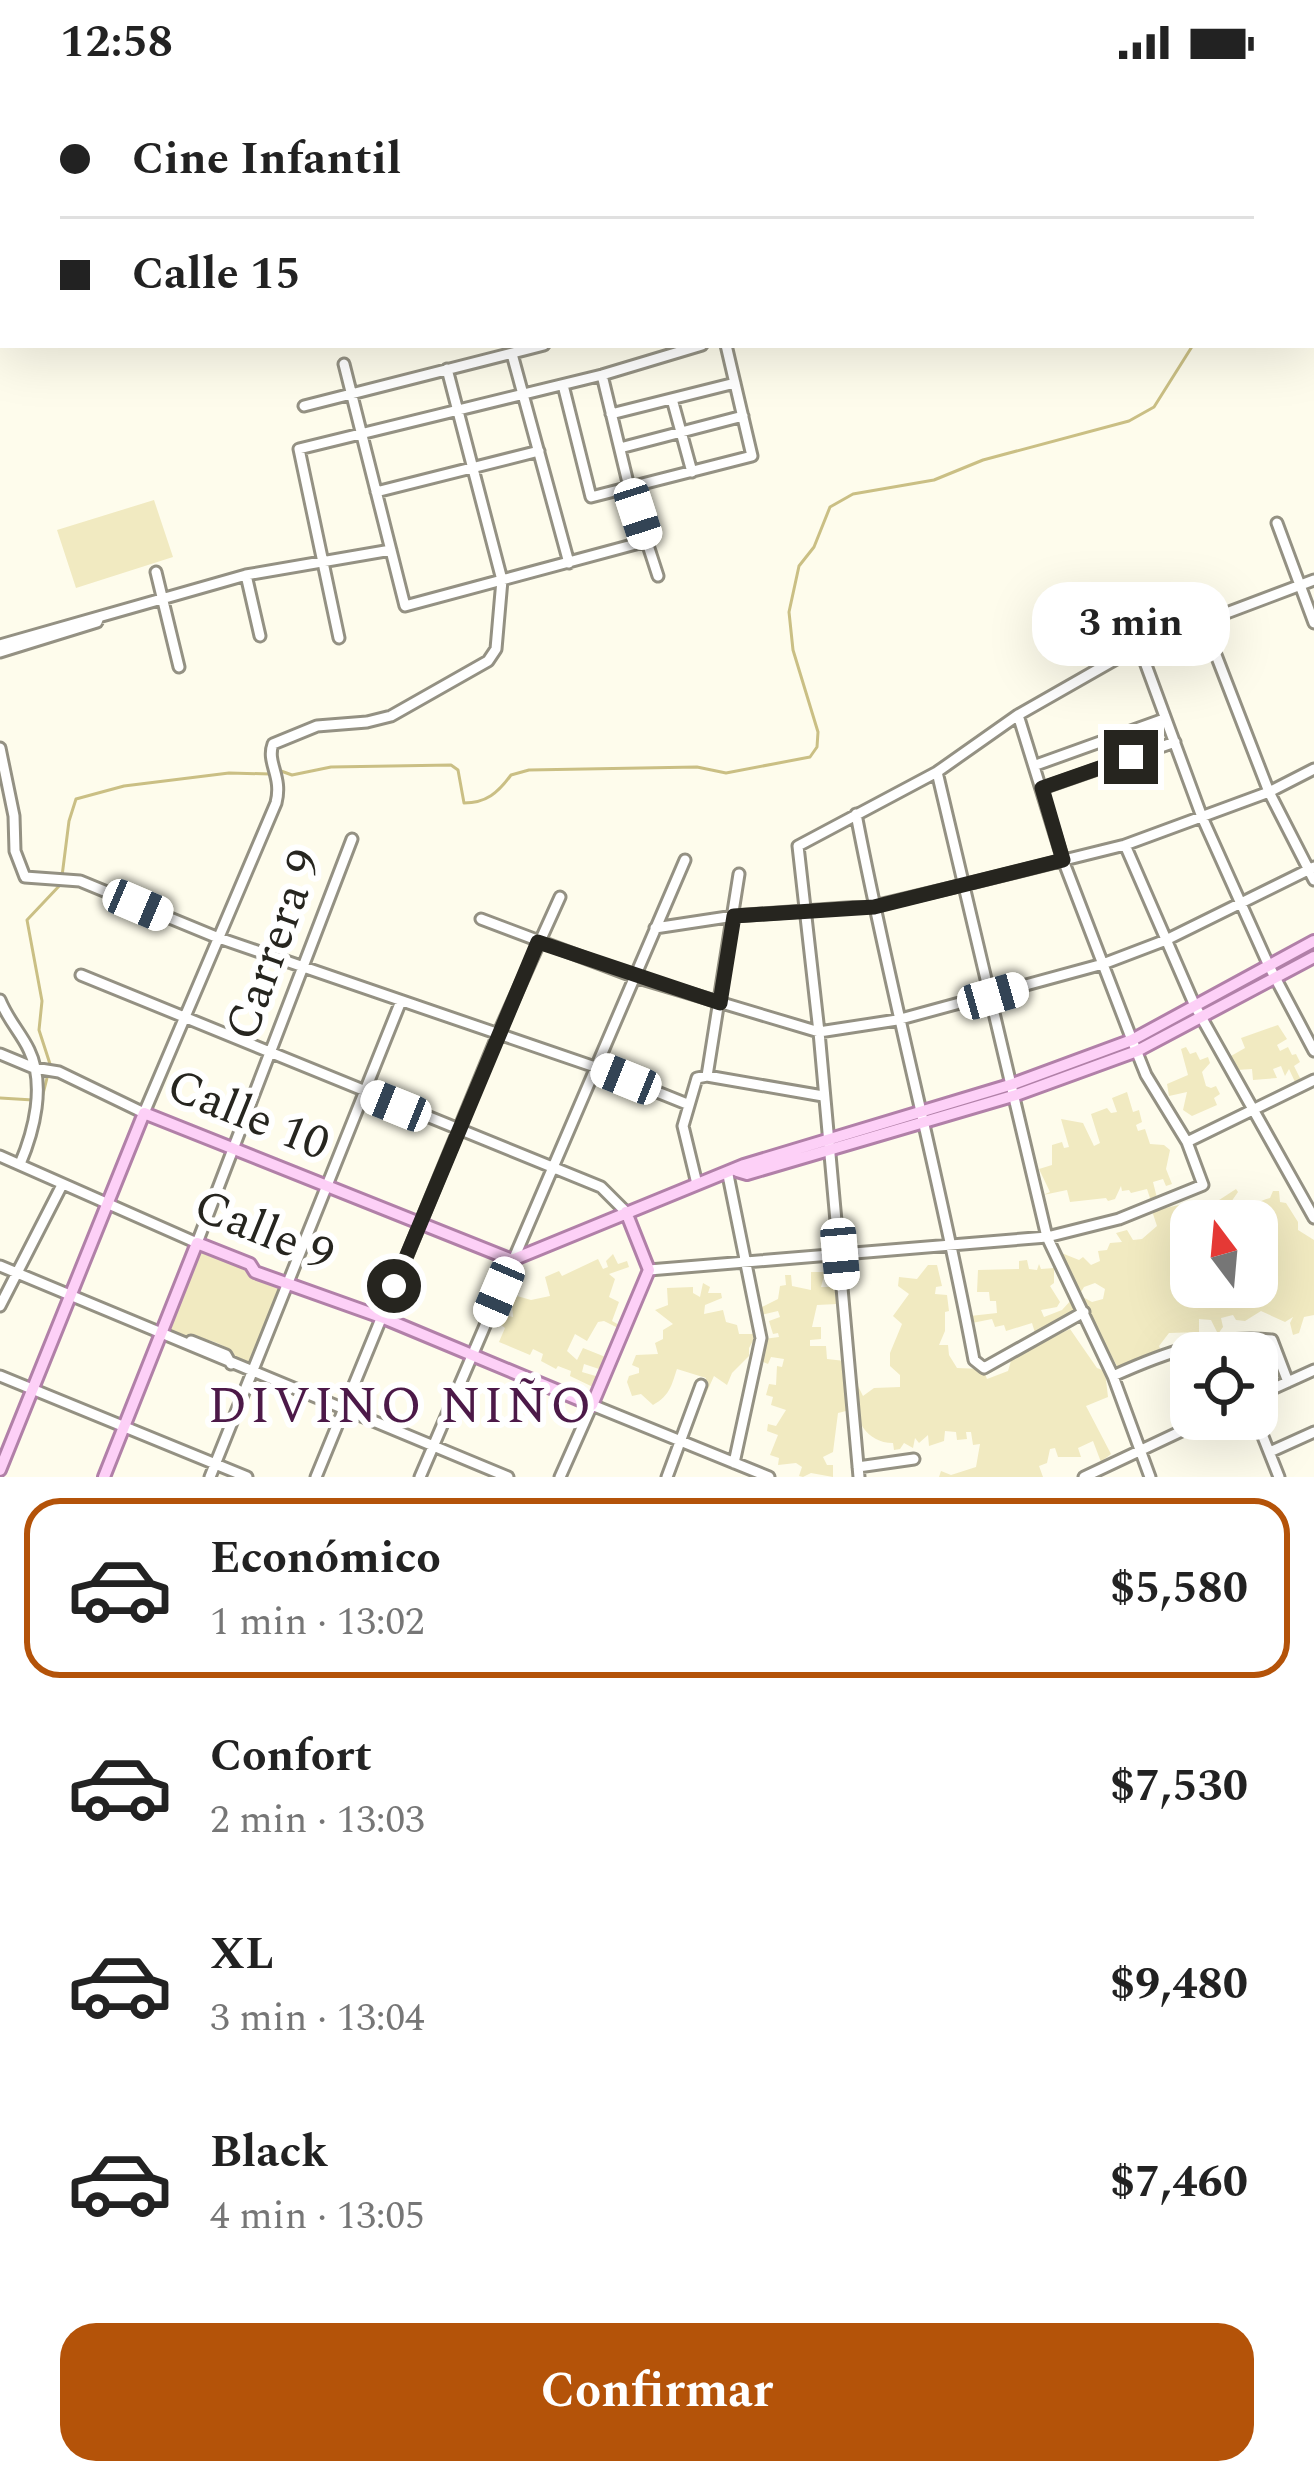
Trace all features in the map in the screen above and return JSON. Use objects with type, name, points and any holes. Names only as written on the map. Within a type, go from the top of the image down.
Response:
[{"type":"main road","points":[[1273,972],[1314,941]]},
{"type":"main road","points":[[512,1260],[697,1184],[732,1173],[747,1174],[827,1144],[1014,1090],[1134,1046],[1273,972],[1314,957]]},
{"type":"main road","points":[[0,1470],[144,1113]]},
{"type":"main road","name":"Calle 10","points":[[144,1113],[512,1260]]},
{"type":"main road","points":[[592,1405],[649,1270],[626,1212]]},
{"type":"main road","name":"Calle 9","points":[[197,1243],[250,1264],[255,1272],[381,1317],[592,1405]]},
{"type":"main road","name":"Carrera 9","points":[[104,1477],[197,1243]]},
{"type":"street","points":[[304,406],[533,348]]},
{"type":"street","points":[[648,348],[650,362]]},
{"type":"street","points":[[339,638],[299,449],[693,348]]},
{"type":"street","points":[[563,385],[591,497],[752,457],[727,348]]},
{"type":"street","points":[[512,354],[568,563]]},
{"type":"street","points":[[344,364],[405,606],[647,541]]},
{"type":"street","points":[[144,1113],[280,784],[270,756],[273,744],[317,726],[391,716],[488,661],[496,650],[502,580],[447,369]]},
{"type":"street","points":[[602,375],[629,487],[658,576]]},
{"type":"street","points":[[611,414],[735,383]]},
{"type":"street","points":[[672,399],[692,472]]},
{"type":"street","points":[[620,448],[742,416]]},
{"type":"street","points":[[376,492],[539,451]]},
{"type":"street","points":[[1277,524],[1314,623]]},
{"type":"street","points":[[0,649],[246,575],[391,550]]},
{"type":"street","points":[[156,572],[179,667]]},
{"type":"street","points":[[246,575],[260,636]]},
{"type":"street","points":[[914,1460],[858,1472],[799,845],[937,772],[1018,715],[1138,646],[1314,580]]},
{"type":"street","points":[[481,919],[635,976],[820,1032],[897,1020],[993,996],[1166,940],[1312,872],[1269,792],[1204,624]]},
{"type":"street","points":[[1138,646],[1202,817],[1314,1051]]},
{"type":"street","points":[[649,1270],[1047,1237],[1119,1219],[1203,1185],[1187,1142],[1146,1076],[1134,1046],[1063,860],[1018,715]]},
{"type":"street","points":[[1036,765],[1164,719]]},
{"type":"street","points":[[1042,788],[1175,742]]},
{"type":"street","points":[[0,748],[19,866],[25,877],[68,878],[99,888],[216,938],[595,1067],[687,1104]]},
{"type":"street","points":[[656,928],[734,916],[874,907],[1125,845],[1269,792],[1314,769]]},
{"type":"street","points":[[937,772],[1047,1237],[1113,1376],[1150,1477]]},
{"type":"street","points":[[856,814],[897,1020],[953,1245],[974,1360],[984,1368],[1084,1312]]},
{"type":"street","name":"Carrera 9","points":[[197,1243],[352,839]]},
{"type":"street","points":[[1125,845],[1198,1011],[1314,1218]]},
{"type":"street","points":[[420,1477],[685,860]]},
{"type":"street","points":[[707,1076],[740,874]]},
{"type":"street","points":[[316,1477],[498,1034],[560,897]]},
{"type":"street","points":[[81,975],[601,1187],[626,1212]]},
{"type":"street","points":[[0,1000],[34,1068],[35,1114],[20,1164]]},
{"type":"street","points":[[210,1477],[400,1001]]},
{"type":"street","name":"Calle 10","points":[[0,1054],[59,1072],[144,1113]]},
{"type":"street","points":[[697,1184],[683,1126],[697,1078],[823,1096]]},
{"type":"street","points":[[1187,1142],[1314,1080]]},
{"type":"street","name":"Calle 9","points":[[0,1156],[197,1243]]},
{"type":"street","points":[[732,1173],[761,1338],[734,1463]]},
{"type":"street","points":[[0,1306],[62,1185]]},
{"type":"street","points":[[0,1266],[508,1477]]},
{"type":"street","points":[[1113,1376],[1170,1352]]},
{"type":"street","points":[[1278,1356],[1288,1382]]},
{"type":"street","points":[[1278,1387],[1314,1370]]},
{"type":"street","points":[[0,1376],[247,1477]]},
{"type":"street","points":[[667,1477],[701,1385]]},
{"type":"street","points":[[560,1477],[592,1405]]},
{"type":"street","name":"Calle 9","points":[[592,1405],[769,1477]]},
{"type":"street","points":[[1270,1452],[1314,1432]]},
{"type":"street","points":[[1090,1475],[1170,1436]]},
{"type":"street","points":[[1264,1477],[1278,1474],[1265,1440]]},
{"type":"shaded area","points":[[154,500],[173,557],[76,588],[57,530]]},
{"type":"shaded area","points":[[1278,1025],[1287,1039],[1277,1045],[1280,1051],[1288,1047],[1296,1054],[1300,1062],[1294,1066],[1301,1080],[1295,1082],[1289,1069],[1285,1076],[1281,1066],[1273,1069],[1277,1078],[1253,1080],[1252,1069],[1237,1070],[1231,1056],[1245,1048],[1241,1038]]},
{"type":"shaded area","points":[[1186,1047],[1200,1060],[1208,1057],[1210,1063],[1202,1072],[1206,1086],[1216,1086],[1220,1094],[1214,1098],[1217,1105],[1192,1116],[1183,1110],[1187,1092],[1169,1096],[1167,1084],[1188,1075],[1181,1049]]},
{"type":"shaded area","points":[[1127,1092],[1133,1112],[1139,1110],[1138,1131],[1145,1129],[1150,1144],[1170,1150],[1166,1169],[1172,1184],[1166,1186],[1163,1179],[1153,1182],[1157,1198],[1151,1201],[1147,1189],[1131,1193],[1121,1186],[1115,1199],[1108,1201],[1070,1202],[1067,1190],[1043,1195],[1050,1192],[1039,1169],[1052,1165],[1052,1145],[1062,1142],[1064,1148],[1069,1147],[1061,1119],[1083,1123],[1094,1146],[1100,1143],[1091,1114],[1107,1108],[1117,1112],[1112,1098]]},
{"type":"shaded area","points":[[1279,1191],[1280,1202],[1286,1203],[1298,1230],[1314,1240],[1314,1315],[1304,1317],[1299,1333],[1293,1335],[1293,1317],[1285,1322],[1261,1311],[1245,1321],[1233,1315],[1221,1318],[1219,1332],[1211,1320],[1199,1319],[1199,1332],[1170,1332],[1159,1346],[1161,1351],[1121,1369],[1079,1295],[1092,1302],[1103,1299],[1105,1289],[1095,1283],[1081,1292],[1059,1252],[1079,1260],[1083,1257],[1091,1265],[1100,1261],[1098,1251],[1122,1242],[1116,1233],[1127,1230],[1133,1240],[1142,1239],[1157,1226],[1152,1211],[1170,1207],[1170,1308],[1278,1308],[1278,1200],[1264,1200]]},
{"type":"shaded area","points":[[200,1250],[279,1287],[250,1363],[215,1342],[168,1331]]},
{"type":"shaded area","points":[[613,1254],[618,1264],[627,1261],[629,1267],[609,1274],[615,1279],[609,1297],[619,1302],[612,1321],[620,1329],[598,1322],[587,1341],[575,1334],[567,1351],[577,1360],[583,1348],[608,1358],[602,1370],[584,1364],[582,1372],[599,1377],[593,1393],[593,1387],[570,1376],[571,1371],[541,1361],[543,1354],[533,1349],[530,1355],[499,1342],[505,1328],[501,1325],[505,1315],[513,1317],[517,1296],[531,1300],[550,1296],[545,1277],[559,1271],[562,1276],[598,1259],[603,1269]]},
{"type":"shaded area","points":[[1027,1260],[1029,1269],[1037,1270],[1039,1264],[1041,1269],[1054,1268],[1050,1286],[1060,1302],[1041,1310],[1044,1317],[1062,1310],[1073,1298],[1081,1310],[1036,1336],[1032,1323],[1006,1331],[1004,1325],[995,1327],[992,1319],[972,1323],[970,1316],[997,1313],[989,1292],[977,1292],[978,1270],[1019,1269],[1019,1261]]},
{"type":"shaded area","points":[[928,1265],[937,1265],[942,1286],[936,1287],[935,1294],[947,1295],[949,1311],[939,1345],[948,1345],[957,1368],[983,1369],[987,1379],[1008,1371],[1013,1354],[1070,1329],[1097,1368],[1105,1371],[1108,1397],[1086,1406],[1111,1454],[1101,1462],[1093,1441],[1078,1448],[1081,1457],[1058,1457],[1055,1448],[1050,1449],[1047,1463],[1039,1466],[1043,1477],[939,1477],[941,1471],[951,1475],[976,1467],[980,1444],[973,1445],[971,1432],[966,1432],[967,1439],[957,1440],[956,1432],[945,1431],[944,1441],[929,1446],[928,1435],[919,1443],[915,1438],[913,1448],[904,1443],[894,1450],[893,1443],[865,1430],[854,1402],[855,1380],[863,1396],[874,1388],[900,1387],[900,1375],[890,1366],[890,1353],[902,1324],[893,1316],[909,1294],[898,1286],[899,1277],[917,1279]]},
{"type":"shaded area","points":[[811,1272],[825,1272],[821,1287],[834,1287],[837,1304],[817,1305],[812,1327],[821,1327],[821,1339],[810,1340],[810,1346],[826,1346],[827,1359],[845,1361],[850,1410],[838,1413],[833,1452],[823,1457],[827,1465],[833,1465],[833,1477],[811,1473],[803,1477],[796,1463],[778,1465],[779,1458],[770,1455],[778,1435],[767,1431],[768,1424],[776,1426],[786,1410],[771,1405],[773,1397],[766,1395],[769,1384],[776,1385],[777,1366],[782,1367],[784,1359],[761,1361],[764,1339],[779,1337],[769,1321],[780,1317],[778,1311],[761,1315],[760,1308],[778,1299],[780,1286],[786,1285],[785,1275],[791,1275],[792,1286],[811,1290]]},
{"type":"shaded area","points":[[703,1283],[710,1287],[708,1293],[721,1293],[722,1298],[705,1305],[704,1314],[723,1310],[726,1322],[737,1325],[739,1334],[757,1334],[749,1356],[727,1385],[714,1376],[704,1398],[697,1396],[706,1378],[677,1369],[667,1393],[653,1405],[641,1394],[632,1396],[627,1382],[639,1373],[632,1365],[636,1355],[658,1354],[655,1343],[673,1324],[655,1310],[668,1305],[667,1288],[693,1287],[700,1297]]},
{"type":"waterway","points":[[281,771],[292,775],[331,767],[451,765],[458,770],[464,803],[472,803],[496,792],[511,775],[529,770],[697,767],[726,773],[810,757],[817,747],[818,732],[793,650],[789,612],[799,566],[814,547],[830,507],[853,494],[934,480],[983,460],[1129,421],[1154,407],[1191,348]]},
{"type":"waterway","points":[[50,1064],[39,1030],[42,1001],[27,920],[61,884],[76,799],[124,786],[229,773],[270,774]]},
{"type":"waterway","points":[[42,1098],[48,1074]]},
{"type":"waterway","points":[[0,1098],[33,1100]]},
{"type":"district","name":"DIVINO NIÑO","points":[[401,1407]]},
{"type":"route","points":[[394,1286],[538,942],[720,1003],[734,916],[874,907],[1063,860],[1042,788],[1131,757]]}]
